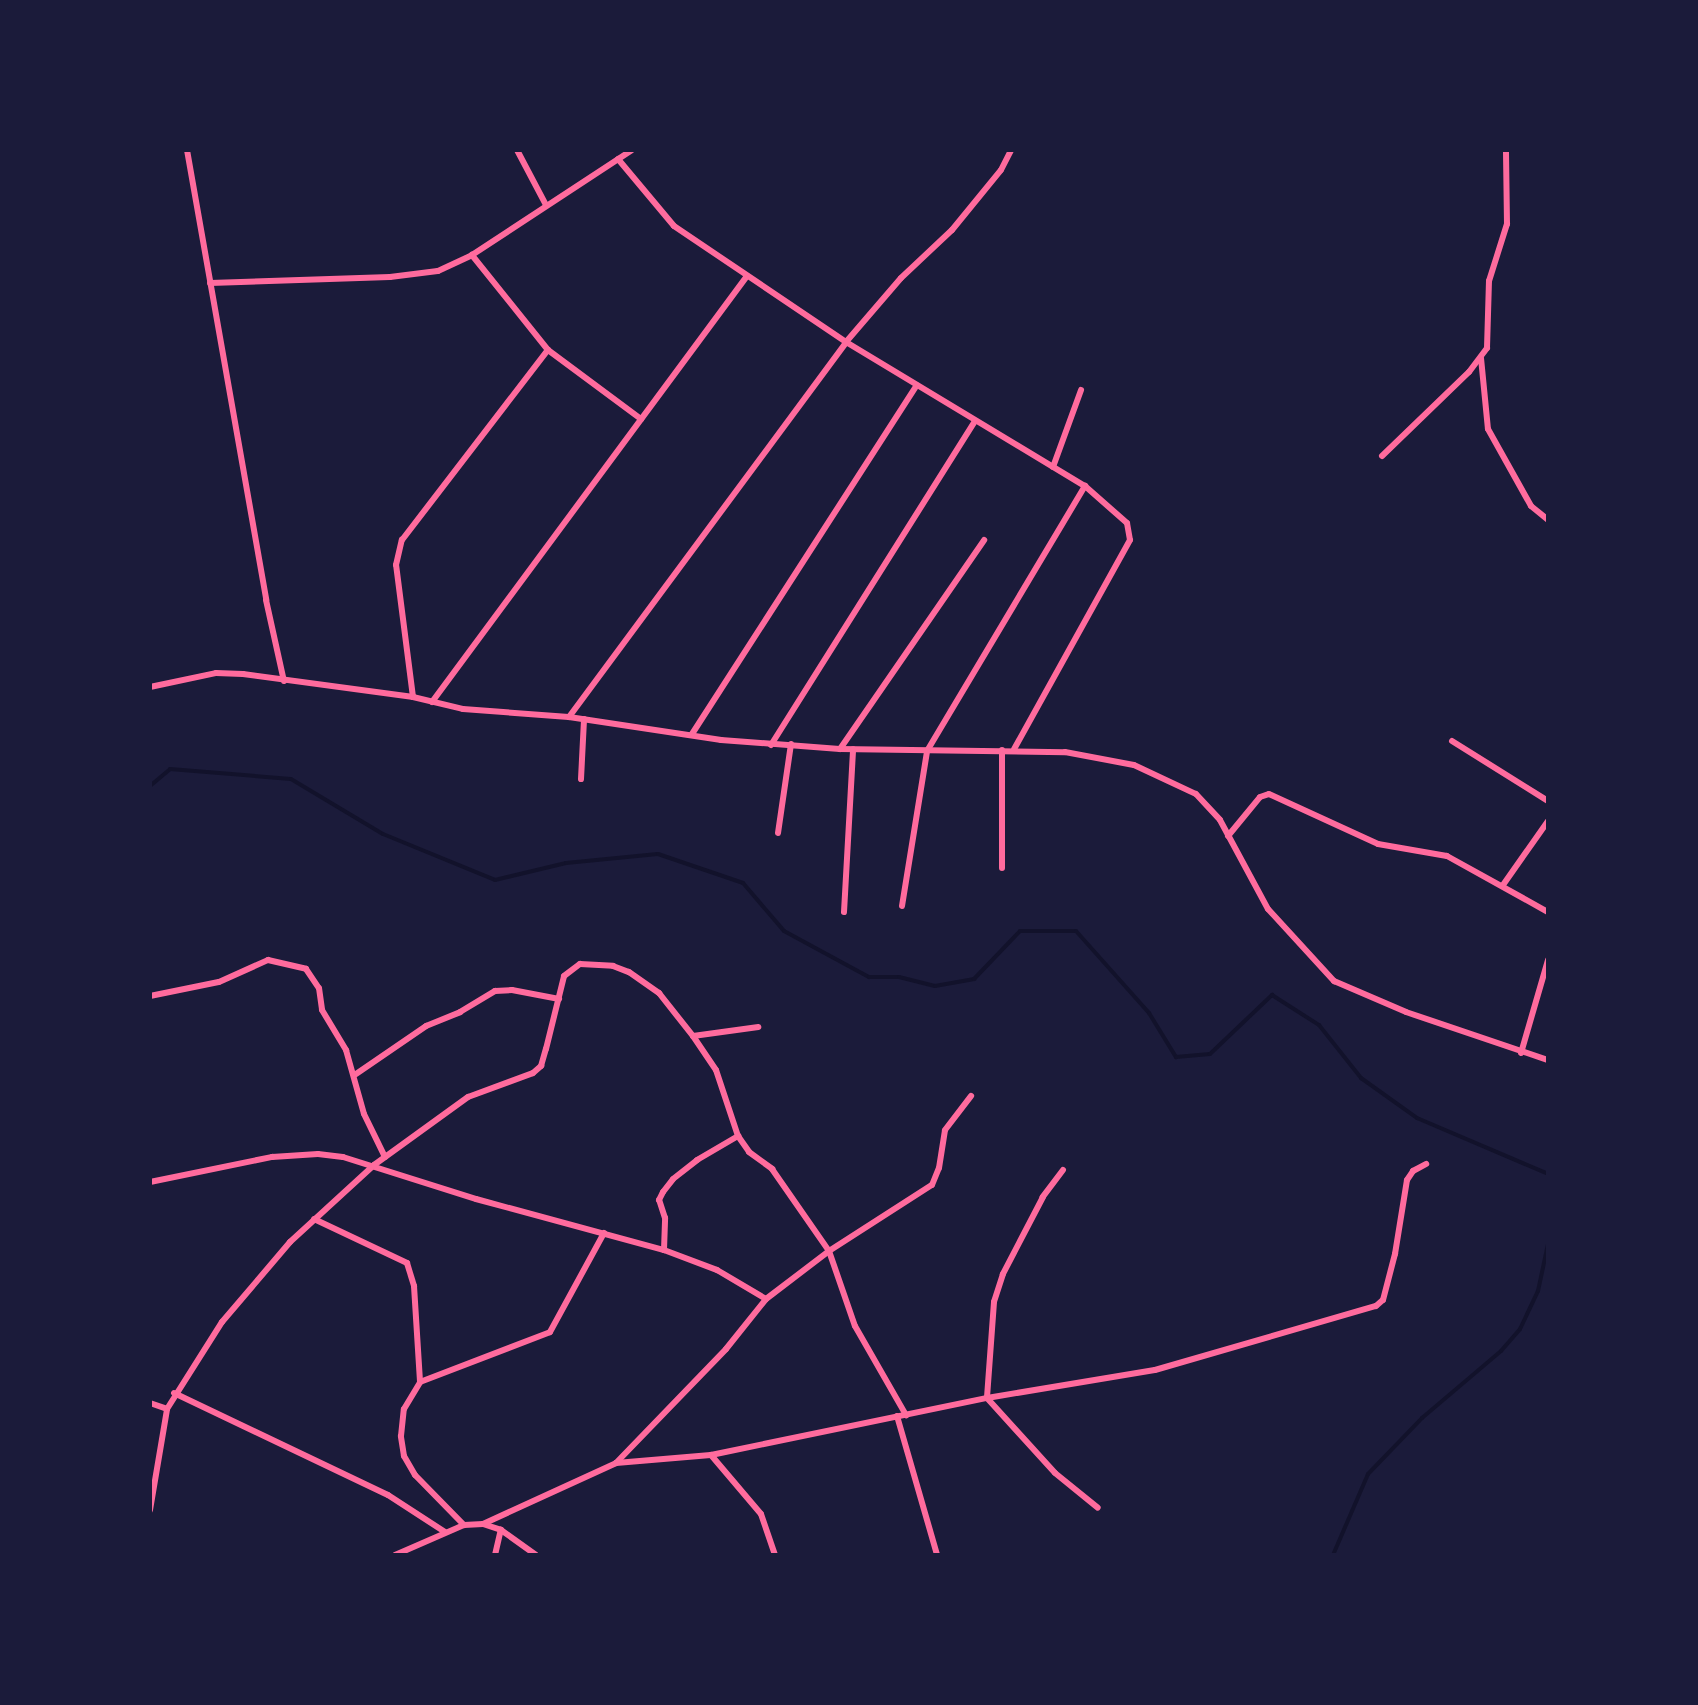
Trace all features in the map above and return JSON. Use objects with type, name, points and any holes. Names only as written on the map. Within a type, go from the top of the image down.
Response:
[{"type":"street","points":[[187,150],[266,600],[284,681]]},
{"type":"street","points":[[517,150],[546,205]]},
{"type":"street","points":[[210,283],[390,277],[438,271],[472,255],[632,150]]},
{"type":"street","points":[[569,717],[846,342],[901,278],[952,230],[1001,170],[1011,150]]},
{"type":"street","points":[[1382,456],[1481,358],[1487,348],[1489,281],[1507,224],[1506,150]]},
{"type":"street","points":[[618,159],[674,226],[846,342],[1085,486],[1121,514],[1130,540],[1014,749]]},
{"type":"street","points":[[472,255],[548,350],[641,419]]},
{"type":"street","points":[[432,702],[747,276]]},
{"type":"street","points":[[413,697],[396,565],[402,540],[548,350]]},
{"type":"street","points":[[1481,358],[1488,429],[1531,506],[1548,520]]},
{"type":"street","points":[[692,734],[917,385]]},
{"type":"street","points":[[1053,467],[1081,390]]},
{"type":"street","points":[[771,745],[975,421]]},
{"type":"street","points":[[902,906],[927,751],[1085,486]]},
{"type":"street","points":[[840,749],[984,540]]},
{"type":"street","points":[[150,687],[216,673],[243,674],[413,697],[463,709],[569,717],[771,745],[927,751],[1014,749],[1100,756],[1165,777],[1196,794],[1220,820],[1268,909],[1334,981],[1406,1012],[1548,1060]]},
{"type":"street","points":[[581,779],[584,719]]},
{"type":"street","points":[[1452,741],[1548,801]]},
{"type":"street","points":[[778,833],[791,744]]},
{"type":"street","points":[[844,912],[853,749]]},
{"type":"street","points":[[1002,750],[1002,868]]},
{"type":"street","points":[[1228,836],[1260,797],[1269,794],[1378,844],[1447,856],[1548,912]]},
{"type":"street","points":[[1503,885],[1548,821]]},
{"type":"street","points":[[150,996],[219,982],[268,960],[306,969],[318,985],[320,1007],[346,1050],[356,1074],[364,1114],[385,1157]]},
{"type":"street","points":[[1521,1053],[1548,960]]},
{"type":"street","points":[[150,1510],[167,1409],[174,1393],[222,1322],[290,1242],[374,1165],[468,1097],[533,1073],[541,1066],[570,969],[580,964],[613,966],[629,972],[659,993],[693,1036],[716,1070],[738,1136],[749,1152],[770,1167],[829,1251],[855,1326],[906,1415]]},
{"type":"street","points":[[356,1074],[426,1026],[495,991],[512,990],[559,999]]},
{"type":"street","points":[[693,1036],[758,1027]]},
{"type":"street","points":[[616,1463],[726,1349],[766,1299],[829,1251],[932,1185],[939,1168],[945,1130],[971,1096]]},
{"type":"street","points":[[664,1250],[665,1218],[659,1200],[663,1192],[685,1169],[738,1136]]},
{"type":"street","points":[[150,1182],[272,1157],[318,1154],[374,1165],[476,1199],[664,1250],[717,1270],[766,1299]]},
{"type":"street","points":[[483,1524],[616,1463],[711,1455],[987,1398],[1155,1370],[1376,1306],[1383,1300],[1395,1254],[1407,1180],[1413,1171],[1426,1164]]},
{"type":"street","points":[[1063,1170],[1043,1197],[1003,1274],[994,1302],[987,1398],[1055,1473],[1098,1508]]},
{"type":"street","points":[[314,1219],[407,1263],[414,1286],[420,1382],[404,1409],[401,1436],[404,1456],[415,1475],[464,1525]]},
{"type":"street","points":[[420,1382],[550,1332],[604,1233]]},
{"type":"street","points":[[174,1393],[388,1495],[445,1532]]},
{"type":"street","points":[[150,1403],[167,1409]]},
{"type":"street","points":[[897,1416],[937,1555]]},
{"type":"street","points":[[711,1455],[761,1514],[775,1555]]},
{"type":"street","points":[[395,1555],[464,1525],[483,1524],[501,1530],[536,1555]]},
{"type":"street","points":[[495,1555],[501,1530]]},
{"type":"waterway","points":[[150,786],[170,769],[291,779],[383,834],[495,880],[566,863],[658,854],[743,883],[784,931],[869,977],[899,977],[935,986],[974,979],[1020,931],[1076,931],[1149,1013],[1176,1057],[1210,1054],[1272,995],[1319,1025],[1361,1078],[1417,1118],[1548,1174]]},
{"type":"waterway","points":[[1333,1555],[1368,1474],[1422,1418],[1501,1351],[1520,1329],[1538,1291],[1548,1244]]}]
